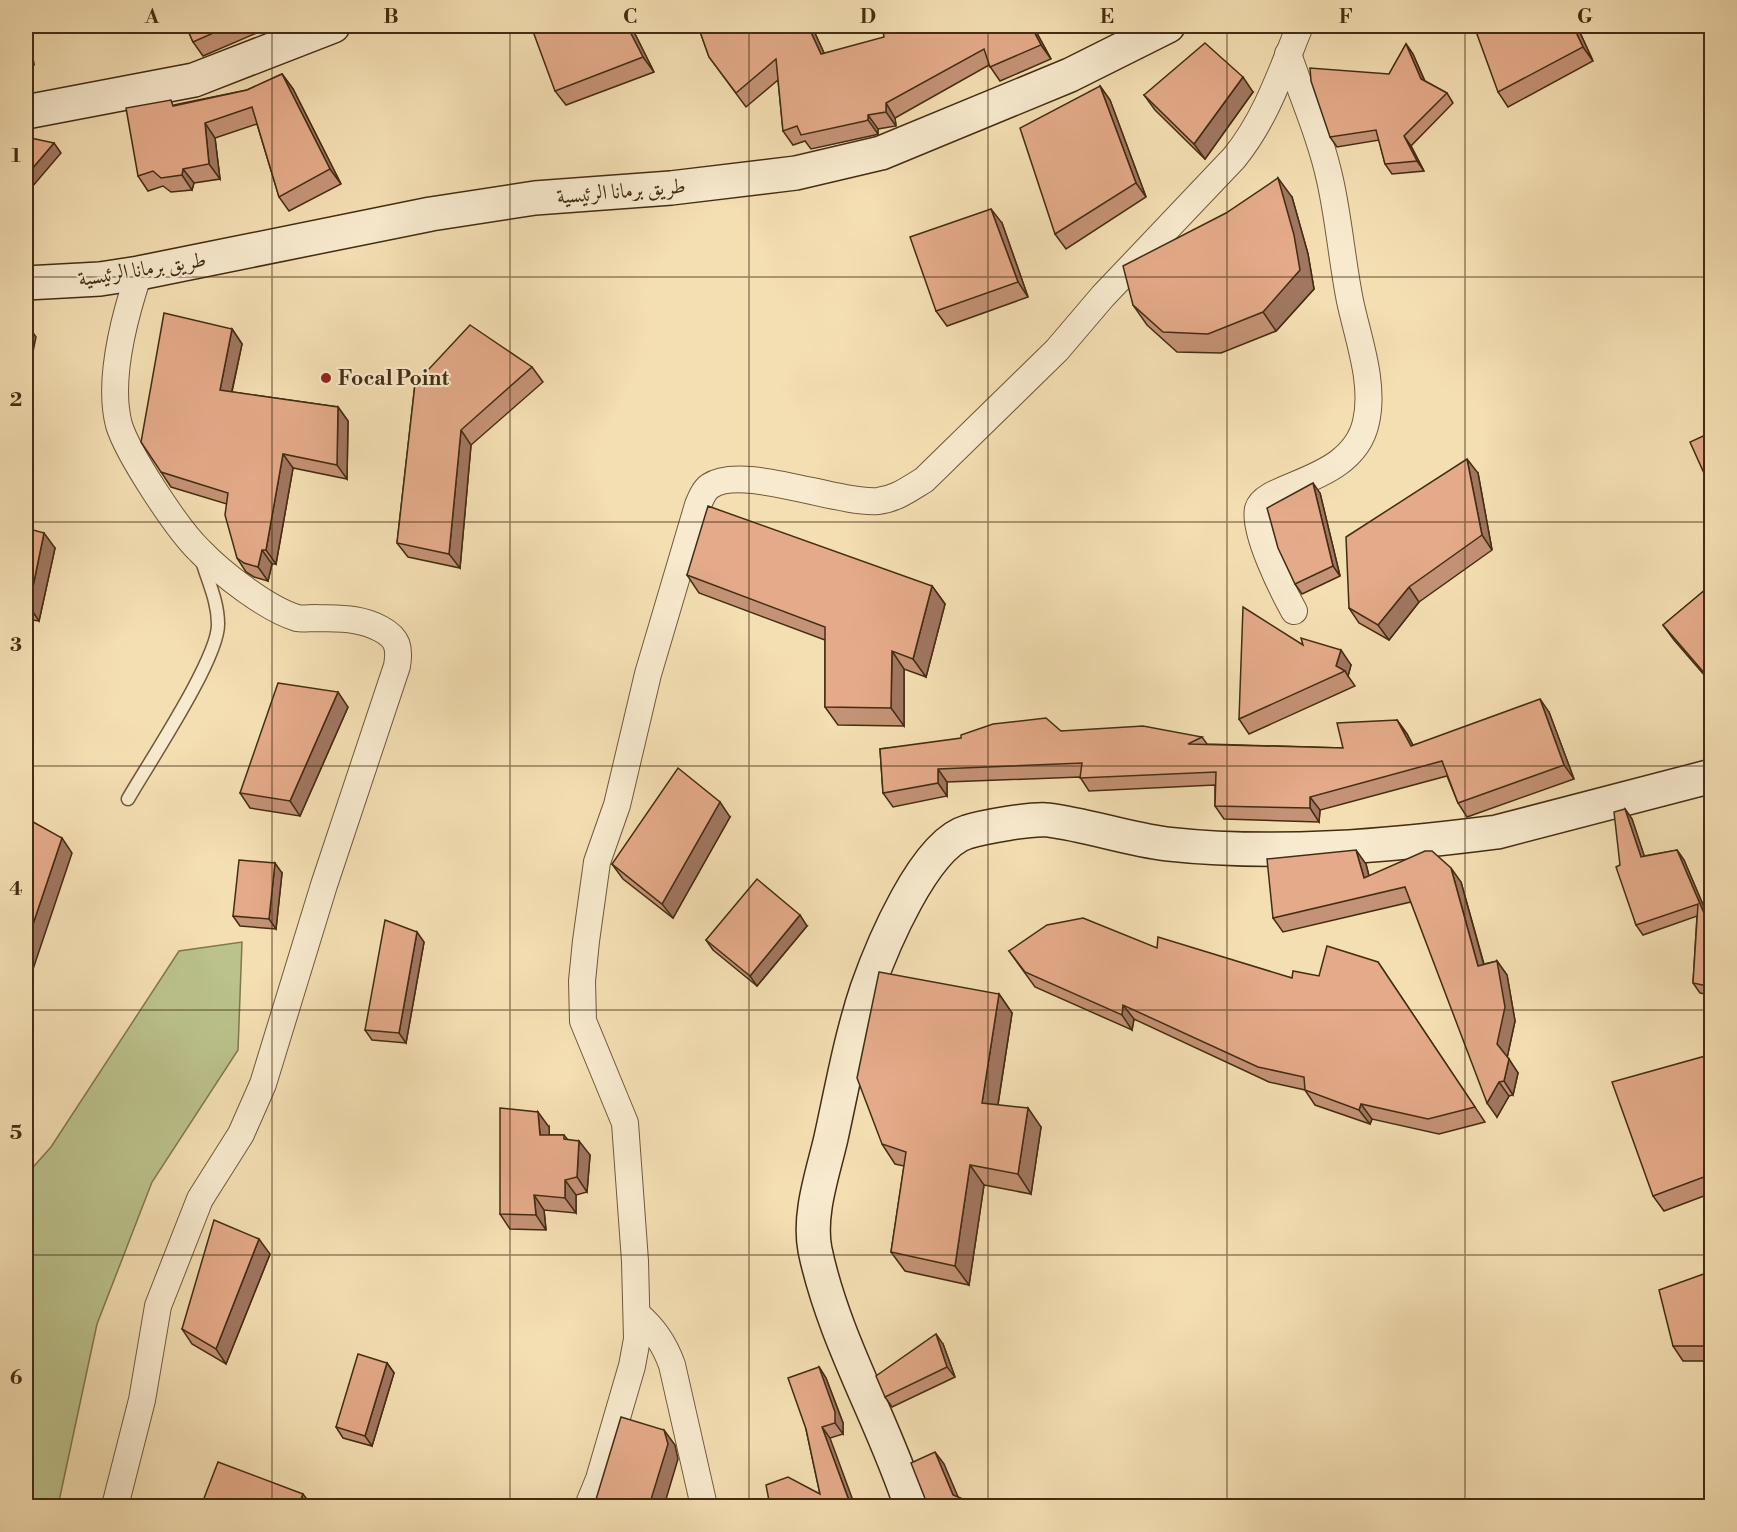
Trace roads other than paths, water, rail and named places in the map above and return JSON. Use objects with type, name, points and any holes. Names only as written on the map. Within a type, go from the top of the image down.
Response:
[{"type":"street","points":[[30,110],[194,80],[333,26]]},
{"type":"street","name":"طريق برمانا الرئيسية","points":[[34,277],[139,273],[454,211],[535,198],[671,188],[796,173],[881,153],[1070,75],[1168,26]]},
{"type":"street","points":[[588,1506],[599,1479],[632,1366],[637,1339],[625,1123],[583,1021],[582,981],[597,862],[617,805],[648,674],[698,505],[712,485],[729,480],[760,481],[867,501],[898,496],[924,480],[1057,350],[1111,288],[1234,158],[1249,139],[1263,114],[1300,26]]},
{"type":"street","points":[[1288,54],[1330,179],[1340,251],[1368,386],[1366,421],[1359,445],[1329,471],[1266,498],[1258,509],[1259,523],[1276,580],[1294,611]]},
{"type":"street","points":[[115,1506],[142,1400],[158,1306],[200,1199],[241,1134],[263,1084],[324,885],[397,666],[399,651],[393,637],[359,619],[297,618],[249,592],[199,550],[151,483],[128,447],[119,424],[116,397],[126,313],[139,273]]},
{"type":"street","points":[[911,1506],[896,1458],[833,1314],[814,1247],[815,1206],[848,1057],[868,988],[913,887],[930,860],[947,843],[964,832],[1045,819],[1166,844],[1293,851],[1497,832],[1712,776]]},
{"type":"street","points":[[636,1314],[659,1336],[672,1365],[704,1506]]},
{"type":"lane","points":[[128,799],[211,657],[219,626],[215,597],[199,550]]},
{"type":"place","name":"Focal Point","points":[[326,378]]}]
